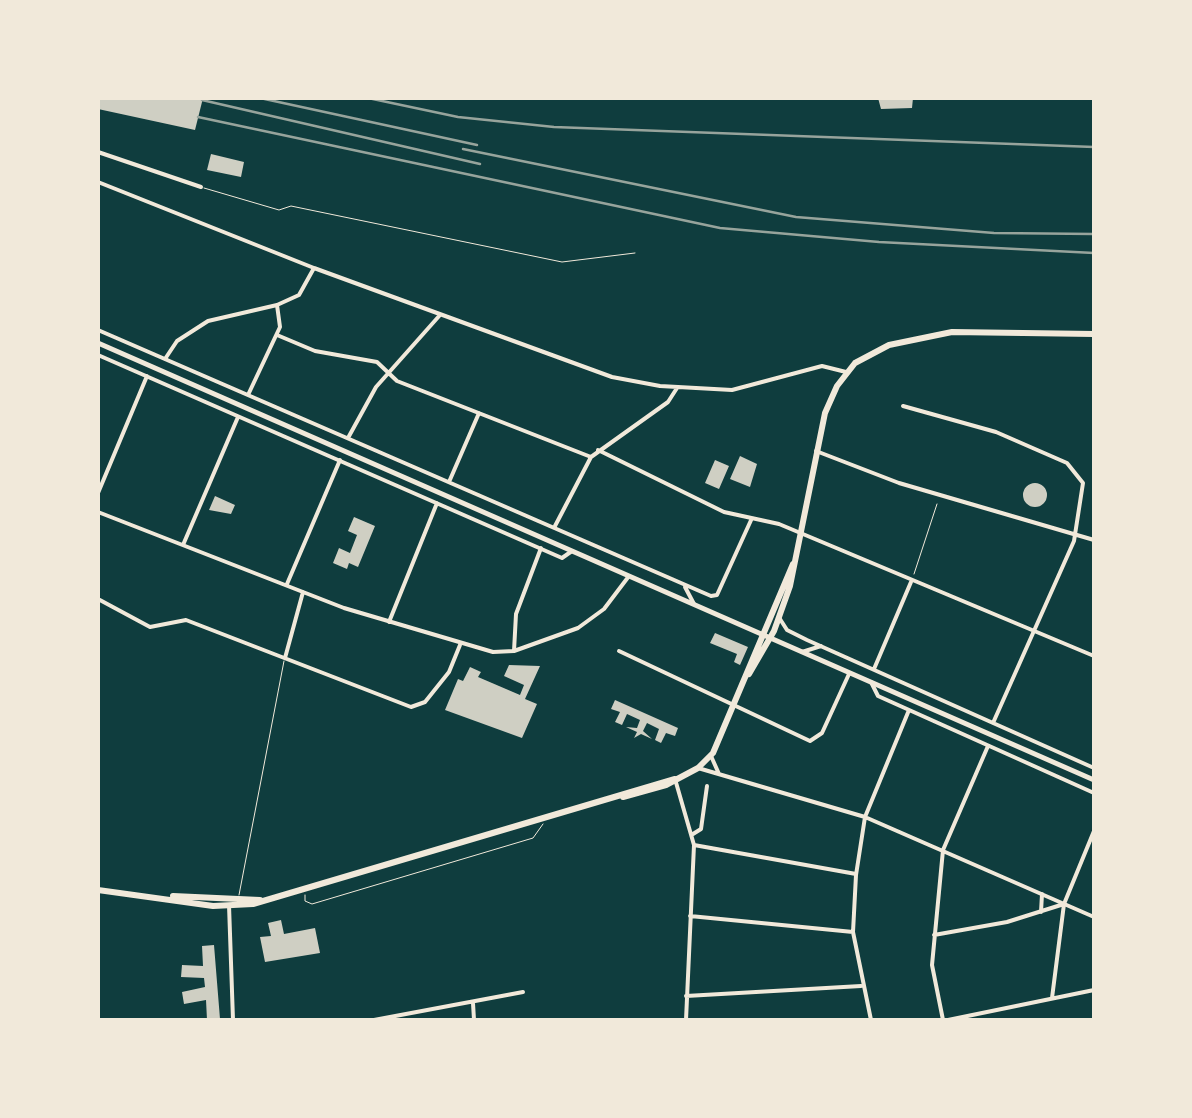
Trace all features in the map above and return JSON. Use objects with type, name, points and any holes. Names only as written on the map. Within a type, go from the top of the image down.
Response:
[{"type":"main road","points":[[98,890],[229,902],[264,901],[305,892],[676,779],[698,768],[711,756],[779,618],[803,534],[816,451],[829,403],[847,372],[877,349],[940,334],[1002,329],[1094,334]]},
{"type":"main road","points":[[98,343],[1094,780]]},
{"type":"main road","points":[[767,637],[800,544]]},
{"type":"main road","points":[[229,902],[264,901]]},
{"type":"street","points":[[98,152],[201,186]]},
{"type":"street","points":[[98,182],[314,268],[612,376],[676,388],[740,390],[822,366],[847,372]]},
{"type":"street","points":[[165,359],[177,341],[208,320],[300,295],[314,268]]},
{"type":"street","points":[[248,395],[277,335],[277,304]]},
{"type":"street","points":[[348,438],[388,373],[440,315]]},
{"type":"street","points":[[98,330],[685,587],[715,596],[752,518]]},
{"type":"street","points":[[277,335],[315,350],[377,362],[397,381],[591,457]]},
{"type":"street","points":[[98,356],[566,558],[573,550]]},
{"type":"street","points":[[98,493],[147,376]]},
{"type":"street","points":[[554,528],[591,457],[668,402],[676,388]]},
{"type":"street","points":[[903,406],[985,427],[1073,466],[1084,483],[1076,534],[993,722]]},
{"type":"street","points":[[449,482],[479,413]]},
{"type":"street","points":[[183,545],[238,417]]},
{"type":"street","points":[[598,450],[724,512],[803,534],[1094,656]]},
{"type":"street","points":[[816,451],[900,483],[940,491],[1094,540]]},
{"type":"street","points":[[287,586],[340,460]]},
{"type":"street","points":[[389,622],[438,503]]},
{"type":"street","points":[[98,512],[389,622],[460,644],[514,652],[585,623],[624,589],[629,576]]},
{"type":"street","points":[[514,652],[516,614],[542,548]]},
{"type":"street","points":[[874,669],[911,582]]},
{"type":"street","points":[[685,587],[694,604]]},
{"type":"street","points":[[285,658],[303,592]]},
{"type":"street","points":[[98,599],[150,627],[183,619],[414,708],[449,672],[460,644]]},
{"type":"street","points":[[779,618],[787,630],[1094,768]]},
{"type":"street","points":[[801,652],[821,646]]},
{"type":"street","points":[[619,651],[805,740],[814,740],[849,674]]},
{"type":"street","points":[[872,682],[875,694],[1094,793]]},
{"type":"street","points":[[871,1020],[853,932],[856,874],[865,817],[908,710]]},
{"type":"street","points":[[988,746],[943,850],[932,965],[945,1020],[1094,990]]},
{"type":"street","points":[[711,756],[719,774]]},
{"type":"street","points":[[698,768],[865,817],[1094,917]]},
{"type":"street","points":[[676,779],[694,845],[686,1020]]},
{"type":"street","points":[[693,834],[701,829],[707,786]]},
{"type":"street","points":[[1052,998],[1064,904],[1094,831]]},
{"type":"street","points":[[694,845],[856,874]]},
{"type":"street","points":[[1041,912],[1042,894]]},
{"type":"street","points":[[229,902],[233,1020]]},
{"type":"street","points":[[934,935],[1064,904]]},
{"type":"street","points":[[690,916],[853,932]]},
{"type":"street","points":[[686,996],[861,986]]},
{"type":"street","points":[[374,1020],[523,992]]},
{"type":"street","points":[[473,1003],[474,1020]]},
{"type":"lane","points":[[201,186],[279,210],[291,206],[562,262],[634,254]]},
{"type":"lane","points":[[239,899],[285,658]]},
{"type":"lane","points":[[305,892],[305,901],[312,904],[519,842],[538,835],[543,829],[542,818]]},
{"type":"path","points":[[911,582],[940,491]]},
{"type":"building","points":[[98,98],[203,98],[195,130],[98,109]]},
{"type":"building","points":[[878,98],[913,98],[912,108],[881,109]]},
{"type":"building","points":[[211,154],[244,162],[241,177],[207,170]]},
{"type":"building","points":[[740,456],[757,464],[750,487],[730,479]]},
{"type":"building","points":[[715,460],[729,466],[719,489],[705,483]]},
{"type":"building","points":[[1035,483],[1044,486],[1044,504],[1035,507],[1026,504],[1023,495],[1026,486]]},
{"type":"building","points":[[215,496],[235,505],[231,514],[209,510]]},
{"type":"building","points":[[354,517],[375,526],[358,567],[349,563],[347,569],[333,563],[339,548],[350,553],[357,535],[348,531]]},
{"type":"building","points":[[715,633],[748,647],[740,665],[734,662],[737,654],[710,643]]},
{"type":"building","points":[[509,665],[540,666],[525,699],[537,704],[522,738],[445,710],[458,679],[463,681],[470,667],[481,672],[478,677],[520,695],[524,685],[504,676]]},
{"type":"building","points":[[615,700],[678,728],[675,736],[666,733],[661,743],[655,740],[659,729],[647,723],[643,731],[652,739],[641,734],[634,738],[637,732],[626,727],[637,728],[640,720],[627,714],[622,725],[615,722],[620,712],[611,709]]},
{"type":"building","points":[[281,920],[284,934],[315,928],[320,953],[265,962],[260,937],[271,936],[268,923]]},
{"type":"building","points":[[214,945],[220,1019],[207,1020],[206,1000],[184,1004],[182,992],[205,987],[204,978],[181,977],[182,965],[203,966],[202,946]]},
{"type":"railway","points":[[260,98],[477,145]]},
{"type":"railway","points":[[368,98],[458,117],[554,127],[1094,147]]},
{"type":"railway","points":[[202,100],[480,164]]},
{"type":"railway","points":[[198,117],[720,228],[879,242],[1094,253]]},
{"type":"railway","points":[[463,149],[796,217],[994,233],[1094,234]]}]
